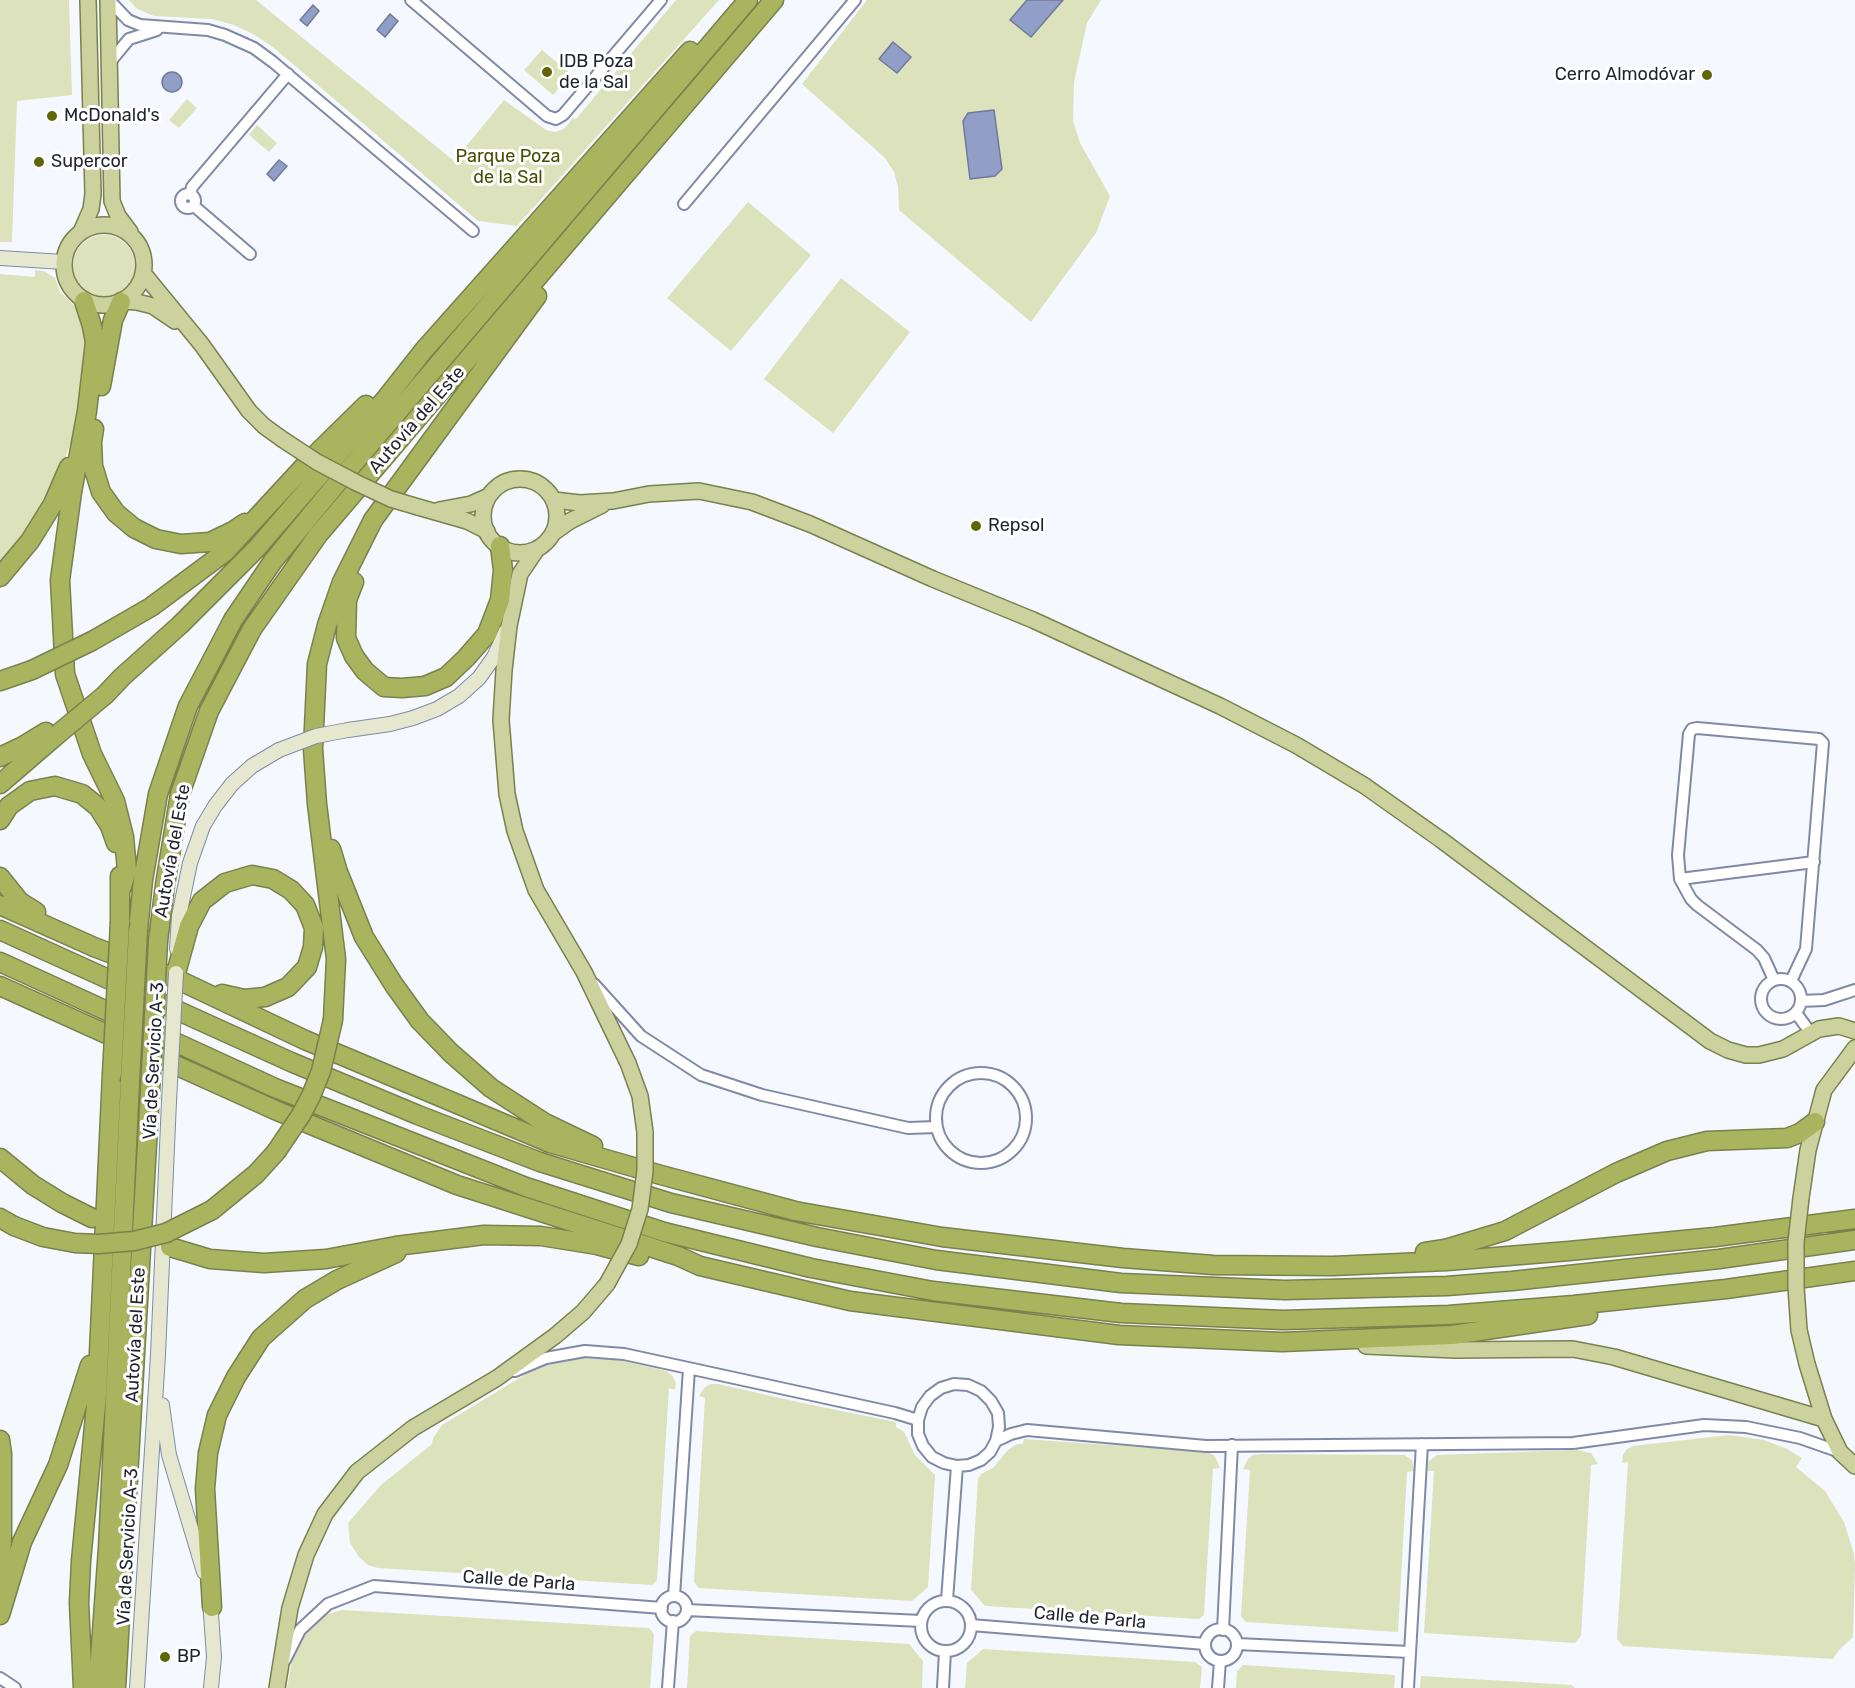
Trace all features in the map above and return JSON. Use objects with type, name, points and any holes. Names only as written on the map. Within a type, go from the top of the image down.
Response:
[{"type":"highway","points":[[0,784],[56,730],[122,677],[180,625],[257,548],[387,397],[424,350],[735,0]]},
{"type":"highway","name":"Autovía del Este","points":[[98,1688],[108,1548],[138,931],[143,880],[158,794],[188,706],[233,620],[273,561],[748,0]]},
{"type":"highway","name":"Autovía del Este","points":[[116,1688],[158,940],[180,794],[208,711],[252,628],[318,535],[774,0]]},
{"type":"highway","points":[[7,1222],[43,1237],[75,1243],[99,1244],[134,1241],[166,1233],[212,1210],[256,1174],[276,1152],[302,1115],[321,1071],[333,1020],[336,958],[317,804],[313,750],[317,664],[327,625],[342,582],[373,520],[560,264],[569,242]]},
{"type":"highway","points":[[84,301],[95,342],[87,411],[72,492],[60,580],[65,674],[92,754],[115,801],[124,837],[127,870],[122,887]]},
{"type":"highway","points":[[122,301],[113,320],[92,442],[93,466],[101,492],[116,513],[134,528],[156,540],[181,544],[210,542],[233,531],[266,508]]},
{"type":"highway","points":[[0,683],[93,642],[151,607],[225,552],[310,460],[424,350]]},
{"type":"highway","points":[[0,577],[30,541],[53,504],[87,411]]},
{"type":"highway","points":[[428,445],[361,563],[347,600],[346,638],[354,656],[365,671],[384,687],[425,686],[446,677],[487,633],[500,600],[503,570],[500,546]]},
{"type":"highway","points":[[0,757],[56,730]]},
{"type":"highway","points":[[0,820],[9,806],[30,792],[55,786],[82,794],[98,807],[110,826],[117,846],[122,887],[97,1395],[81,1561],[79,1603],[83,1688]]},
{"type":"highway","points":[[317,804],[338,872],[364,937],[420,1021],[451,1053],[491,1088],[536,1118],[661,1175]]},
{"type":"highway","points":[[0,905],[94,947],[244,999],[265,997],[288,987],[307,967],[314,947],[314,928],[305,905],[291,890],[273,879],[252,875],[225,883],[202,901],[189,926],[173,974]]},
{"type":"highway","points":[[0,877],[20,902],[94,947]]},
{"type":"highway","points":[[0,930],[291,1062],[418,1115],[540,1162],[660,1199],[817,1237],[936,1260],[1121,1283],[1285,1290],[1447,1286],[1719,1259],[1855,1240]]},
{"type":"highway","points":[[0,962],[274,1088],[526,1187],[664,1232],[811,1268],[933,1291],[1121,1313],[1283,1320],[1449,1315],[1574,1305],[1726,1289],[1855,1271]]},
{"type":"highway","points":[[173,974],[305,1040],[550,1143]]},
{"type":"highway","points":[[0,986],[275,1110],[457,1185],[678,1256],[700,1266],[850,1301],[1119,1335],[1282,1342],[1452,1335],[1577,1317],[1726,1289]]},
{"type":"highway","points":[[291,1062],[439,1114],[795,1211],[942,1237],[1123,1258],[1213,1265],[1285,1267],[1447,1261],[1715,1237],[1855,1219]]},
{"type":"highway","points":[[274,1088],[354,1133],[457,1185]]},
{"type":"highway","points":[[1213,1265],[1363,1259],[1445,1249],[1505,1231],[1616,1173],[1667,1151],[1707,1141],[1787,1138],[1800,1133],[1815,1122]]},
{"type":"highway","points":[[0,1158],[33,1185],[92,1218]]},
{"type":"highway","points":[[170,1247],[210,1258],[264,1263],[326,1259],[396,1246],[484,1235],[541,1236],[597,1245],[678,1266],[700,1266]]},
{"type":"highway","points":[[212,1607],[205,1489],[208,1453],[217,1415],[236,1377],[261,1338],[305,1299],[337,1280],[392,1254],[432,1242]]},
{"type":"highway","points":[[1333,1266],[1571,1275]]},
{"type":"highway","points":[[0,1615],[22,1542],[65,1445],[88,1374],[99,1325]]},
{"type":"highway","points":[[0,1440],[2,1454],[0,1575]]},
{"type":"main road","points":[[81,232],[91,209],[93,194],[88,0]]},
{"type":"main road","points":[[109,0],[112,201],[118,216],[131,235],[144,257],[143,273],[138,287],[122,301],[107,307],[96,306],[84,301],[71,290],[65,276],[64,262],[71,242],[81,232],[91,226],[102,225],[123,229],[131,235]]},
{"type":"main road","points":[[0,258],[64,262]]},
{"type":"main road","points":[[143,273],[202,345],[249,411],[264,426],[317,462],[391,499],[467,521],[487,531],[500,546],[510,551],[522,553],[537,549],[546,543],[557,522],[554,500],[547,490],[537,483],[521,479],[503,483],[489,496],[471,504],[426,509]]},
{"type":"main road","points":[[122,301],[153,306],[187,329]]},
{"type":"main road","points":[[554,500],[580,503],[613,501],[649,494],[699,491],[752,502],[868,549],[924,575],[1015,612],[1220,706],[1296,745],[1365,786],[1440,839],[1710,1041],[1728,1050],[1746,1055],[1759,1055],[1783,1049],[1810,1032],[1828,1027],[1839,1026],[1855,1030]]},
{"type":"main road","points":[[487,531],[484,520],[485,504],[489,496]]},
{"type":"main road","points":[[553,533],[589,510],[613,501]]},
{"type":"main road","points":[[277,1688],[290,1608],[306,1555],[325,1514],[357,1472],[412,1428],[497,1378],[555,1336],[583,1312],[607,1284],[629,1244],[640,1209],[645,1172],[645,1132],[640,1096],[628,1063],[584,972],[536,890],[515,831],[507,794],[501,720],[509,626],[520,574],[537,549]]},
{"type":"main road","name":"Vía de Servicio A-3","points":[[137,1688],[158,1355],[173,974],[179,916],[190,862],[203,826],[215,806],[232,784],[252,766],[279,750],[316,736],[390,724],[437,709],[459,696],[478,678],[494,657],[509,626]]},
{"type":"main road","points":[[1855,1048],[1824,1090],[1808,1150],[1796,1242],[1799,1330],[1807,1364],[1824,1419],[1840,1452],[1855,1466]]},
{"type":"main road","points":[[1282,1342],[1455,1350],[1573,1349],[1614,1357],[1824,1419]]},
{"type":"main road","points":[[158,1355],[164,1430],[169,1455],[202,1562],[212,1607],[211,1688]]},
{"type":"street","points":[[109,0],[128,20],[140,25],[191,28],[225,35],[259,52],[473,231]]},
{"type":"street","points":[[411,0],[547,116],[556,119],[563,115],[661,0]]},
{"type":"street","points":[[684,204],[855,0]]},
{"type":"street","points":[[109,62],[129,39],[142,33],[166,28]]},
{"type":"street","points":[[250,254],[192,200],[192,187],[288,74]]},
{"type":"street","points":[[1774,980],[1764,958],[1757,950],[1697,905],[1680,879],[1678,855],[1689,734],[1692,729],[1819,740],[1823,743],[1806,949],[1791,981]]},
{"type":"street","points":[[1680,879],[1814,862]]},
{"type":"street","points":[[584,972],[641,1036],[701,1075],[762,1095],[908,1128],[936,1127]]},
{"type":"street","points":[[1774,980],[1791,981],[1799,990],[1801,1001],[1796,1013],[1791,1017],[1778,1019],[1767,1013],[1763,1007],[1762,994],[1766,986],[1774,980]]},
{"type":"street","points":[[1801,1001],[1824,1000],[1855,990]]},
{"type":"street","points":[[1796,1013],[1810,1032]]},
{"type":"street","points":[[977,1073],[993,1074],[1012,1086],[1024,1105],[1027,1120],[1017,1146],[1008,1155],[985,1164],[960,1159],[949,1151],[936,1127],[936,1112],[940,1097],[950,1085],[962,1077],[977,1073]]},
{"type":"street","points":[[497,1378],[546,1358],[585,1351],[624,1354],[896,1413],[918,1420]]},
{"type":"street","points":[[674,1596],[689,1369]]},
{"type":"street","points":[[954,1384],[968,1385],[981,1391],[998,1413],[999,1427],[996,1441],[990,1452],[981,1460],[969,1465],[944,1464],[932,1457],[923,1446],[918,1434],[918,1420],[922,1407],[930,1396],[941,1388],[954,1384]]},
{"type":"street","points":[[996,1441],[1027,1430],[1206,1446],[1573,1443],[1704,1425],[1746,1427],[1800,1438],[1840,1452]]},
{"type":"street","points":[[1408,1688],[1422,1444]]},
{"type":"street","points":[[1223,1630],[1232,1446]]},
{"type":"street","points":[[947,1600],[957,1466]]},
{"type":"street","name":"Calle de Parla","points":[[280,1671],[300,1630],[328,1604],[374,1586],[662,1608]]},
{"type":"street","points":[[674,1596],[683,1599],[687,1610],[683,1618],[673,1622],[665,1618],[662,1608],[667,1599],[674,1596]]},
{"type":"street","points":[[947,1600],[966,1611],[971,1625],[966,1641],[953,1650],[945,1651],[929,1644],[921,1630],[921,1621],[928,1608],[947,1600]]},
{"type":"street","points":[[687,1610],[921,1621]]},
{"type":"street","points":[[668,1688],[673,1622]]},
{"type":"street","name":"Calle de Parla","points":[[971,1625],[1205,1644]]},
{"type":"street","points":[[1223,1630],[1234,1636],[1237,1644],[1230,1658],[1220,1661],[1209,1656],[1205,1644],[1211,1633],[1223,1630]]},
{"type":"street","points":[[1237,1644],[1410,1652]]},
{"type":"street","points":[[943,1688],[945,1651]]},
{"type":"street","points":[[1218,1688],[1220,1661]]},
{"type":"street","points":[[0,1678],[15,1688]]},
{"type":"green space","points":[[0,0],[69,0],[72,95],[17,101],[12,242],[0,242]]},
{"type":"green space","name":"Parque Poza de la Sal","points":[[129,0],[256,0],[454,161],[504,100],[546,130],[555,132],[564,129],[573,118],[576,119],[676,0],[719,0],[517,226],[478,221],[274,48],[255,35],[234,25],[212,19],[154,16],[137,9]]},
{"type":"green space","points":[[867,0],[1101,0],[1087,23],[1074,82],[1073,121],[1080,143],[1110,196],[1096,233],[1031,322],[899,210],[898,187],[894,172],[885,158],[802,84]]},
{"type":"green space","name":"IDB Poza de la Sal","points":[[542,50],[571,74],[553,95],[524,70]]},
{"type":"green space","points":[[187,99],[197,108],[179,128],[169,120]]},
{"type":"green space","points":[[257,125],[277,143],[269,152],[249,135]]},
{"type":"green space","points":[[748,202],[811,255],[731,351],[667,298]]},
{"type":"green space","points":[[104,235],[121,240],[126,244],[130,249],[135,266],[130,283],[126,288],[121,292],[104,297],[87,292],[82,288],[78,283],[73,266],[78,249],[82,244],[87,240]]},
{"type":"green space","points":[[35,270],[44,271],[55,278],[60,292],[83,314],[89,327],[78,421],[51,491],[25,533],[0,565],[0,274],[35,277]]},
{"type":"green space","points":[[841,278],[910,332],[833,433],[764,379]]},
{"type":"green space","points":[[578,1357],[614,1359],[667,1371],[676,1383],[675,1390],[669,1388],[657,1580],[652,1585],[378,1568],[368,1565],[359,1557],[350,1543],[348,1523],[381,1485],[432,1444],[433,1438],[442,1425],[531,1371],[560,1360]]},
{"type":"green space","points":[[711,1384],[896,1422],[896,1427],[904,1432],[915,1455],[935,1475],[928,1587],[912,1601],[699,1588],[694,1582],[705,1398],[699,1396],[705,1387]]},
{"type":"green space","points":[[1729,1435],[1764,1440],[1802,1458],[1796,1467],[1825,1491],[1844,1522],[1855,1565],[1853,1637],[1833,1659],[1623,1646],[1617,1639],[1628,1462],[1622,1463],[1623,1455],[1633,1446]]},
{"type":"green space","points":[[1024,1439],[1208,1452],[1215,1456],[1220,1468],[1213,1469],[1204,1615],[1199,1619],[985,1606],[971,1590],[978,1479],[981,1474],[993,1468],[1008,1450],[1017,1444],[1023,1444]]},
{"type":"green space","points":[[1577,1450],[1591,1453],[1598,1464],[1591,1465],[1581,1636],[1575,1643],[1424,1633],[1434,1471],[1427,1471],[1428,1462],[1437,1455]]},
{"type":"green space","points":[[1260,1454],[1404,1455],[1412,1460],[1414,1471],[1407,1472],[1398,1632],[1246,1622],[1241,1616],[1250,1470],[1243,1469],[1248,1459]]},
{"type":"green space","points":[[342,1610],[649,1628],[654,1634],[650,1688],[287,1688],[294,1650],[305,1630],[321,1616]]},
{"type":"green space","points":[[696,1631],[909,1644],[923,1661],[922,1688],[687,1688],[690,1636]]},
{"type":"green space","points":[[983,1649],[1195,1662],[1202,1667],[1200,1688],[965,1688],[967,1663]]},
{"type":"green space","points":[[1243,1665],[1395,1675],[1394,1688],[1236,1688],[1237,1671]]},
{"type":"green space","points":[[1421,1676],[1572,1685],[1575,1688],[1420,1688]]},
{"type":"water","points":[[1027,0],[1063,0],[1031,37],[1010,20]]},
{"type":"water","points":[[313,5],[319,11],[307,26],[300,20]]},
{"type":"water","points":[[390,14],[398,21],[385,37],[377,30]]},
{"type":"water","points":[[893,42],[911,57],[897,73],[879,59]]},
{"type":"water","points":[[168,72],[176,72],[182,78],[182,86],[176,92],[168,92],[162,86],[162,78]]},
{"type":"water","points":[[994,110],[1002,169],[995,176],[970,179],[963,121],[968,113]]},
{"type":"water","points":[[279,160],[287,166],[274,181],[267,174]]},
{"type":"place","name":"IDB Poza de la Sal","points":[[547,72]]},
{"type":"place","name":"Cerro Almodóvar","points":[[1707,75]]},
{"type":"place","name":"McDonald's","points":[[52,116]]},
{"type":"place","name":"Supercor","points":[[39,162]]},
{"type":"place","name":"Repsol","points":[[976,526]]},
{"type":"place","name":"BP","points":[[165,1657]]}]
